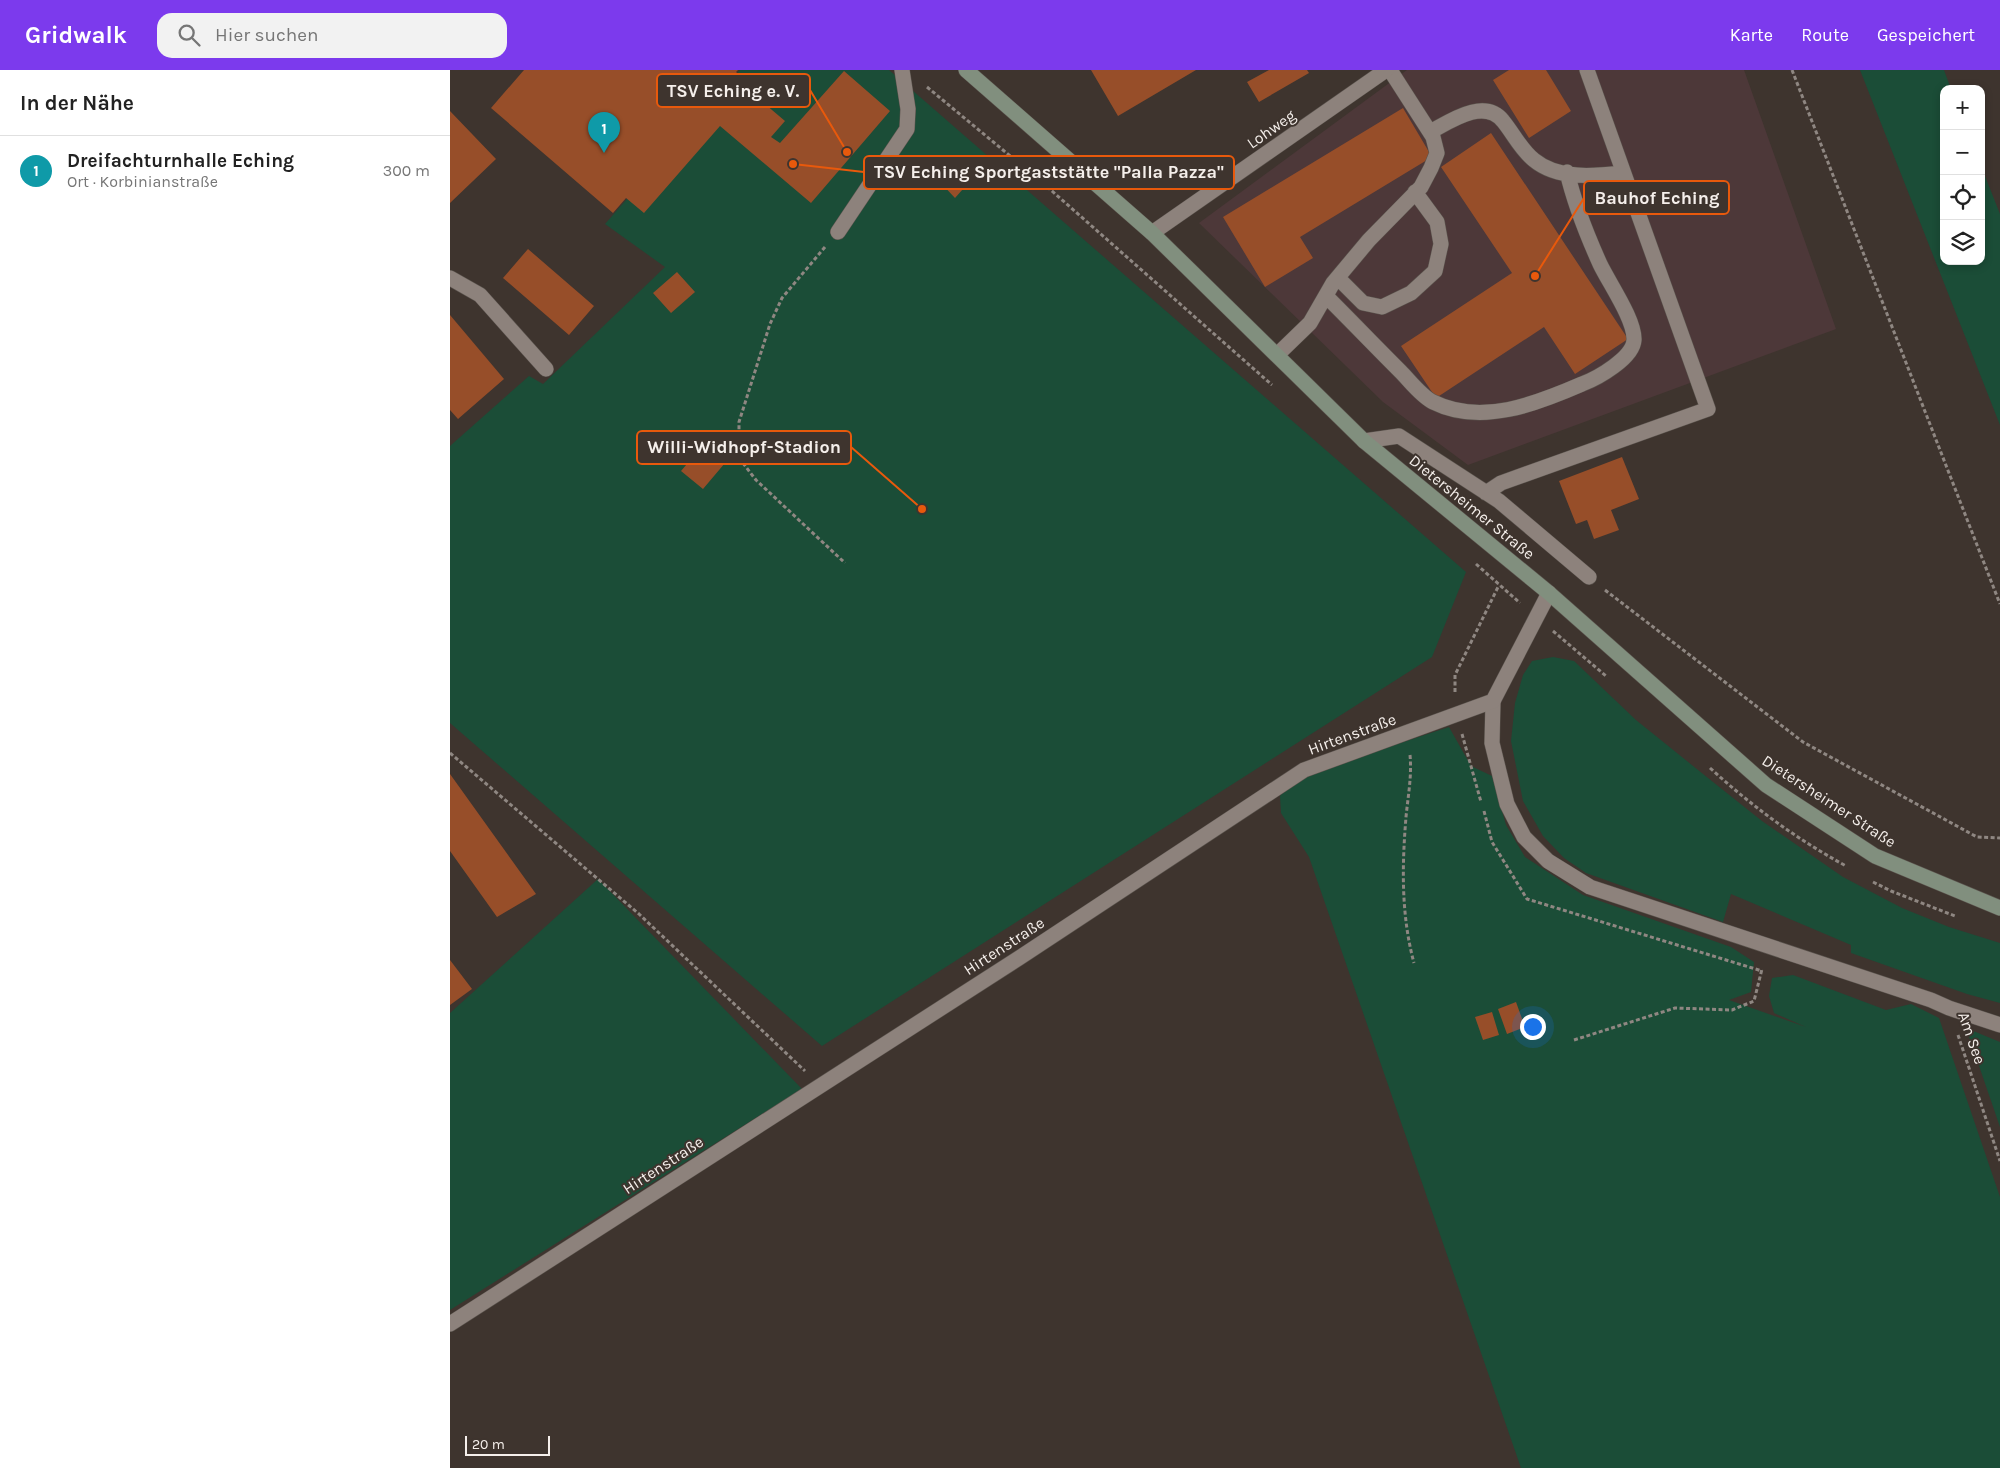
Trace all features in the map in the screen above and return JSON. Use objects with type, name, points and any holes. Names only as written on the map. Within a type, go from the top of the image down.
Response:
[{"type":"street","points":[[838,232],[907,129],[908,109],[902,70]]},
{"type":"street","name":"Dietersheimer Straße","points":[[966,70],[1152,233],[1364,442],[1549,593],[1766,785],[1875,856],[2000,908]]},
{"type":"street","name":"Lohweg","points":[[1152,233],[1386,70]]},
{"type":"street","points":[[1277,355],[1310,323],[1338,278],[1369,240],[1421,187],[1432,168],[1436,152],[1430,132],[1390,70]]},
{"type":"street","points":[[1486,493],[1501,483],[1708,409],[1587,70]]},
{"type":"street","points":[[1430,132],[1469,111],[1486,111],[1501,118],[1534,161],[1554,170],[1590,176],[1624,173]]},
{"type":"street","points":[[1326,296],[1432,401],[1456,410],[1494,412],[1540,402],[1588,382],[1626,357],[1632,347],[1634,338],[1631,324],[1600,265],[1575,206],[1567,172]]},
{"type":"street","points":[[1338,278],[1363,303],[1382,307],[1411,293],[1435,271],[1441,244],[1437,222],[1415,192]]},
{"type":"street","points":[[450,278],[480,295],[546,370]]},
{"type":"street","points":[[1364,442],[1399,436],[1499,501],[1589,577]]},
{"type":"street","points":[[1549,593],[1493,701],[1492,743],[1507,804],[1524,838],[1548,861],[1590,887],[1932,1000],[1948,1008],[2000,1025]]},
{"type":"street","name":"Hirtenstraße","points":[[450,1324],[1035,947],[1304,770],[1493,701]]},
{"type":"path","points":[[1792,70],[2000,604]]},
{"type":"path","points":[[922,83],[1044,184],[1275,388]]},
{"type":"path","points":[[838,232],[782,298],[770,324],[739,422],[739,458],[756,480],[845,563]]},
{"type":"path","points":[[1469,559],[1536,617]]},
{"type":"path","points":[[1589,577],[1803,742],[1977,836],[2000,838]]},
{"type":"path","points":[[1499,585],[1455,675],[1454,715],[1466,745],[1492,842],[1527,899],[1762,971]]},
{"type":"path","points":[[1406,733],[1409,743],[1412,774],[1405,833],[1403,896],[1407,933],[1414,963]]},
{"type":"path","points":[[450,753],[639,914],[820,1085]]},
{"type":"path","points":[[1574,1040],[1674,1008],[1732,1010],[1754,1001],[1769,946]]},
{"type":"path","name":"Am See","points":[[1948,1008],[2000,1161]]},
{"type":"shaded area","points":[[1407,70],[1744,70],[1836,329],[1468,465],[1383,402],[1199,223]]},
{"type":"green space","points":[[740,70],[889,70],[1466,572],[1432,657],[822,1046],[450,723],[450,446],[529,376],[543,384],[665,267],[605,224]]},
{"type":"green space","points":[[1860,70],[1944,70],[1950,85],[1940,85],[1940,265],[1985,265],[1985,176],[2000,214],[2000,425]]},
{"type":"green space","points":[[1553,657],[1574,661],[1636,720],[1708,778],[1762,821],[1843,877],[1902,908],[1949,927],[2000,943],[2000,1003],[1967,994],[1851,953],[1851,945],[1731,894],[1723,922],[1586,873],[1564,858],[1543,836],[1523,801],[1511,741],[1515,703],[1523,675],[1532,661]]},
{"type":"green space","points":[[1449,727],[1471,766],[1492,776],[1506,825],[1525,857],[1583,895],[1731,947],[1754,962],[1751,992],[1729,1000],[1806,1027],[1774,1013],[1769,996],[1772,978],[1793,975],[1886,1010],[1911,1004],[1939,1018],[2000,1197],[2000,1468],[1521,1468],[1309,857],[1281,813],[1280,796],[1285,789],[1318,770]]},
{"type":"green space","points":[[598,879],[802,1089],[450,1310],[450,1013]]},
{"type":"green space","points":[[1966,1028],[2000,1042],[2000,1127]]},
{"type":"building","points":[[524,70],[738,70],[736,72],[754,88],[751,92],[785,121],[771,137],[780,143],[844,71],[890,111],[811,203],[720,126],[644,213],[626,198],[613,213],[491,108]]},
{"type":"building","points":[[1091,70],[1196,70],[1118,116]]},
{"type":"building","points":[[1269,70],[1307,70],[1309,73],[1259,102],[1247,82]]},
{"type":"building","points":[[1509,70],[1546,70],[1571,111],[1529,138],[1493,80]]},
{"type":"building","points":[[1403,108],[1432,157],[1300,237],[1313,258],[1265,287],[1223,217]]},
{"type":"building","points":[[450,111],[496,159],[450,203]]},
{"type":"building","points":[[1491,133],[1628,339],[1575,374],[1544,327],[1436,398],[1401,346],[1512,273],[1441,167]]},
{"type":"building","points":[[947,173],[963,189],[955,198],[939,181]]},
{"type":"building","points":[[528,249],[594,306],[569,335],[503,278]]},
{"type":"building","points":[[677,272],[695,292],[671,313],[653,293]]},
{"type":"building","points":[[450,315],[504,379],[458,419],[450,410]]},
{"type":"building","points":[[703,445],[725,463],[703,489],[681,471]]},
{"type":"building","points":[[1622,457],[1639,499],[1611,510],[1619,530],[1594,539],[1587,520],[1576,524],[1559,481]]},
{"type":"building","points":[[450,774],[536,894],[497,917],[450,851]]},
{"type":"building","points":[[450,960],[472,989],[450,1005]]},
{"type":"building","points":[[1516,1002],[1525,1027],[1507,1034],[1498,1009]]},
{"type":"building","points":[[1492,1012],[1499,1035],[1483,1040],[1475,1017]]},
{"type":"place","name":"TSV Eching e. V.","points":[[847,152]]},
{"type":"place","name":"Dreifachturnhalle Eching","points":[[604,153]]},
{"type":"place","name":"TSV Eching Sportgaststätte \"Palla Pazza\"","points":[[793,164]]},
{"type":"place","name":"Bauhof Eching","points":[[1535,276]]},
{"type":"place","name":"Willi-Widhopf-Stadion","points":[[922,509]]}]
